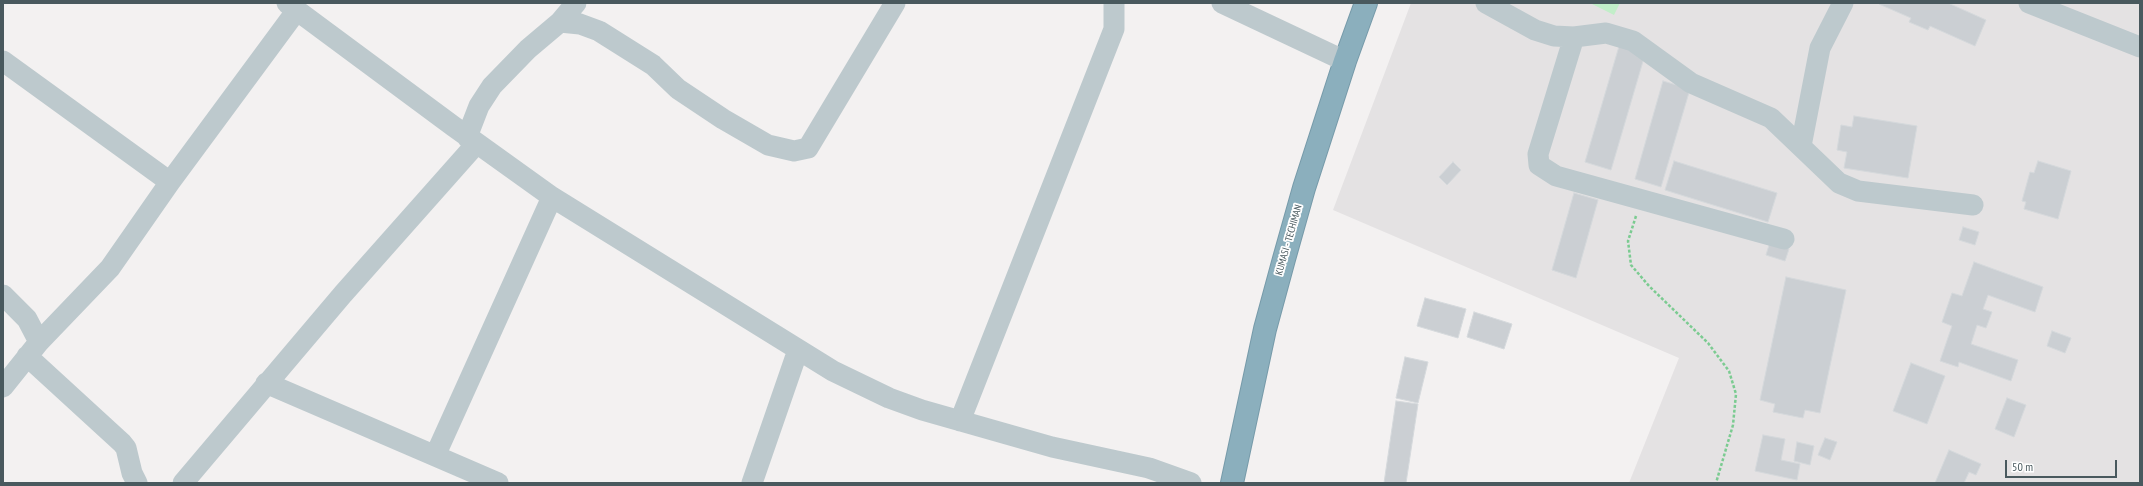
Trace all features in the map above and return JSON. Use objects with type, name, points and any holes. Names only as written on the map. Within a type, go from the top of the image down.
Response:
[{"type":"highway","name":"KUMASI - TECHIMAN","points":[[1232,483],[1274,298],[1304,188],[1345,61],[1366,3]]},
{"type":"street","points":[[184,483],[266,383],[472,140],[479,106],[492,86],[528,49],[560,22],[576,3]]},
{"type":"street","points":[[560,22],[580,24],[599,32],[653,65],[678,89],[723,119],[768,145],[794,150],[808,148],[895,3]]},
{"type":"street","points":[[960,421],[1114,29],[1114,3]]},
{"type":"street","points":[[1222,3],[1345,61]]},
{"type":"street","points":[[1486,3],[1535,30],[1554,36],[1574,37],[1606,33],[1633,41],[1692,83],[1771,118],[1838,183],[1858,191],[1974,205]]},
{"type":"street","points":[[1801,146],[1820,48],[1843,3]]},
{"type":"street","points":[[2029,3],[2140,47]]},
{"type":"street","points":[[3,387],[33,349],[110,268],[292,7],[552,197],[833,371],[889,398],[960,421],[1052,447],[1149,468],[1191,483]]},
{"type":"street","points":[[1574,37],[1538,154],[1539,165],[1556,176],[1784,239]]},
{"type":"street","points":[[3,62],[170,182]]},
{"type":"street","points":[[435,456],[552,197]]},
{"type":"street","points":[[3,295],[27,319],[33,349],[126,448],[132,473],[137,483]]},
{"type":"street","points":[[752,483],[798,350]]},
{"type":"street","points":[[266,383],[498,483]]},
{"type":"path","points":[[1641,200],[1628,240],[1631,265],[1649,286],[1708,343],[1729,371],[1736,394],[1733,425],[1716,483]]},
{"type":"shaded area","points":[[1411,3],[2140,3],[2140,483],[1629,483],[1679,358],[1333,210]]},
{"type":"green space","points":[[1590,3],[1620,3],[1614,15]]},
{"type":"building","points":[[1948,3],[1986,20],[1975,46],[1930,26],[1928,30],[1909,22],[1911,18],[1879,4]]},
{"type":"building","points":[[1620,43],[1646,51],[1611,170],[1585,162]]},
{"type":"building","points":[[1663,81],[1690,89],[1661,187],[1635,179]]},
{"type":"building","points":[[1854,116],[1917,126],[1908,178],[1844,168],[1847,152],[1837,150],[1841,125],[1852,127]]},
{"type":"building","points":[[1674,161],[1777,193],[1768,222],[1665,190]]},
{"type":"building","points":[[2038,161],[2071,171],[2058,219],[2024,209],[2026,202],[2022,201],[2030,172],[2034,173]]},
{"type":"building","points":[[1453,162],[1461,170],[1447,185],[1439,177]]},
{"type":"building","points":[[1574,193],[1598,200],[1576,278],[1552,270]]},
{"type":"building","points":[[1963,227],[1979,232],[1975,245],[1959,240]]},
{"type":"building","points":[[1770,242],[1789,249],[1785,261],[1766,255]]},
{"type":"building","points":[[1974,262],[2043,287],[2035,312],[1988,295],[1983,309],[1992,312],[1986,328],[1977,325],[1971,344],[2018,360],[2011,381],[1959,362],[1958,367],[1940,361],[1952,326],[1942,322],[1952,293],[1962,296]]},
{"type":"building","points":[[1786,277],[1846,290],[1820,413],[1805,410],[1803,418],[1773,412],[1775,404],[1760,400]]},
{"type":"building","points":[[1425,298],[1466,309],[1458,338],[1417,326]]},
{"type":"building","points":[[1474,312],[1512,324],[1504,349],[1467,337]]},
{"type":"building","points":[[2052,331],[2071,338],[2065,353],[2047,346]]},
{"type":"building","points":[[1405,357],[1428,362],[1418,403],[1396,398]]},
{"type":"building","points":[[1911,363],[1945,376],[1927,424],[1893,411]]},
{"type":"building","points":[[2007,398],[2026,405],[2014,437],[1995,429]]},
{"type":"building","points":[[1396,401],[1418,404],[1406,483],[1384,483]]},
{"type":"building","points":[[1763,435],[1785,439],[1781,460],[1800,464],[1797,480],[1755,471]]},
{"type":"building","points":[[1825,438],[1837,442],[1830,460],[1818,455]]},
{"type":"building","points":[[1797,442],[1814,446],[1810,465],[1794,461]]},
{"type":"building","points":[[1949,450],[1981,464],[1976,475],[1969,472],[1964,483],[1935,483]]}]
